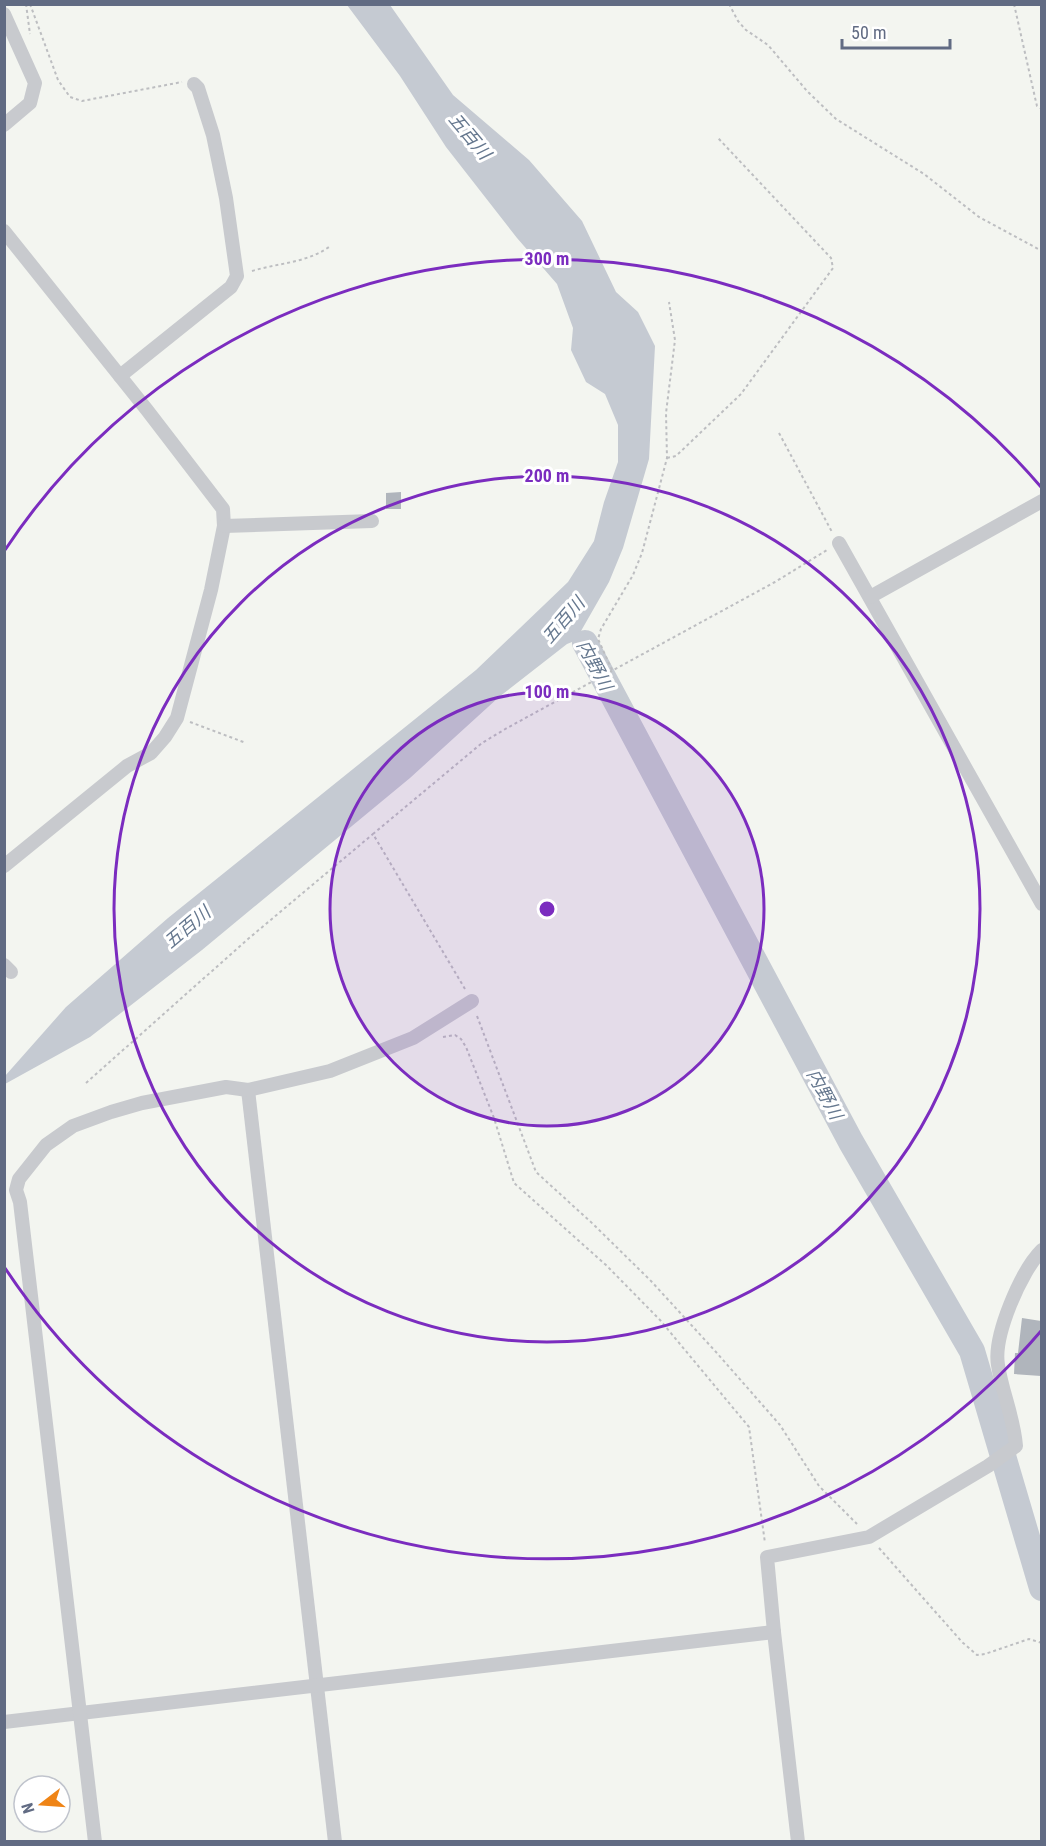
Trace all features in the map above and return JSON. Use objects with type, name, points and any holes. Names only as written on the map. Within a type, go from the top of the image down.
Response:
[{"type":"street","points":[[4,14],[35,83],[30,103],[4,125]]},
{"type":"street","points":[[120,376],[231,287],[237,276],[226,198],[213,135],[198,88],[194,84]]},
{"type":"street","points":[[4,231],[120,376],[222,509],[224,526],[211,590],[177,718],[165,737],[151,753],[128,766],[4,866]]},
{"type":"street","points":[[870,597],[1041,501]]},
{"type":"street","points":[[224,526],[372,521]]},
{"type":"street","points":[[839,543],[1041,904]]},
{"type":"street","points":[[94,1842],[21,1214],[10,1194],[36,1156],[61,1133],[74,1126],[111,1112],[153,1101],[226,1087],[248,1090],[330,1071],[413,1038],[472,1001]]},
{"type":"street","points":[[248,1090],[335,1842]]},
{"type":"street","points":[[798,1842],[767,1557],[869,1537],[988,1466],[1016,1446],[1015,1428],[998,1367],[997,1353],[1014,1294],[1025,1272],[1041,1250]]},
{"type":"street","points":[[4,1722],[774,1632]]},
{"type":"path","points":[[30,4],[58,80],[70,97],[82,102],[177,83],[194,84]]},
{"type":"path","points":[[729,4],[746,30],[768,45],[807,91],[836,119],[924,174],[979,217],[1041,251]]},
{"type":"path","points":[[1014,4],[1037,106],[1041,109]]},
{"type":"path","points":[[667,458],[676,456],[741,394],[833,268],[831,258],[718,138]]},
{"type":"path","points":[[237,276],[299,261],[317,255],[328,247]]},
{"type":"path","points":[[612,670],[598,639],[601,629],[633,575],[642,553],[667,458],[666,412],[675,340],[669,302]]},
{"type":"path","points":[[86,1083],[240,946],[483,743],[605,673],[775,582],[839,543],[778,432]]},
{"type":"path","points":[[177,718],[246,743]]},
{"type":"path","points":[[373,834],[472,1001],[536,1172],[643,1273],[716,1352],[780,1425],[819,1486],[869,1537],[962,1642],[977,1655],[1029,1639],[1041,1644]]},
{"type":"path","points":[[437,1039],[455,1035],[466,1047],[494,1118],[514,1183],[606,1264],[660,1320],[749,1427],[767,1557]]},
{"type":"water","name":"五百川","points":[[347,5],[390,5],[453,95],[529,160],[582,221],[616,292],[638,312],[655,346],[649,459],[623,548],[609,582],[581,631],[603,673],[599,675],[577,640],[567,644],[499,697],[410,778],[202,950],[90,1037],[5,1084],[5,1076],[66,1007],[168,918],[476,670],[568,582],[594,541],[618,462],[618,425],[605,394],[586,382],[571,350],[573,328],[557,284],[517,238],[446,147],[400,76]]},
{"type":"building","points":[[401,492],[401,509],[386,509],[386,493]]},
{"type":"building","points":[[1022,1318],[1041,1321],[1041,1376],[1014,1374],[1015,1353],[1018,1353]]},
{"type":"waterway","name":"内野川","points":[[585,643],[851,1142],[972,1351],[1042,1588]]}]
